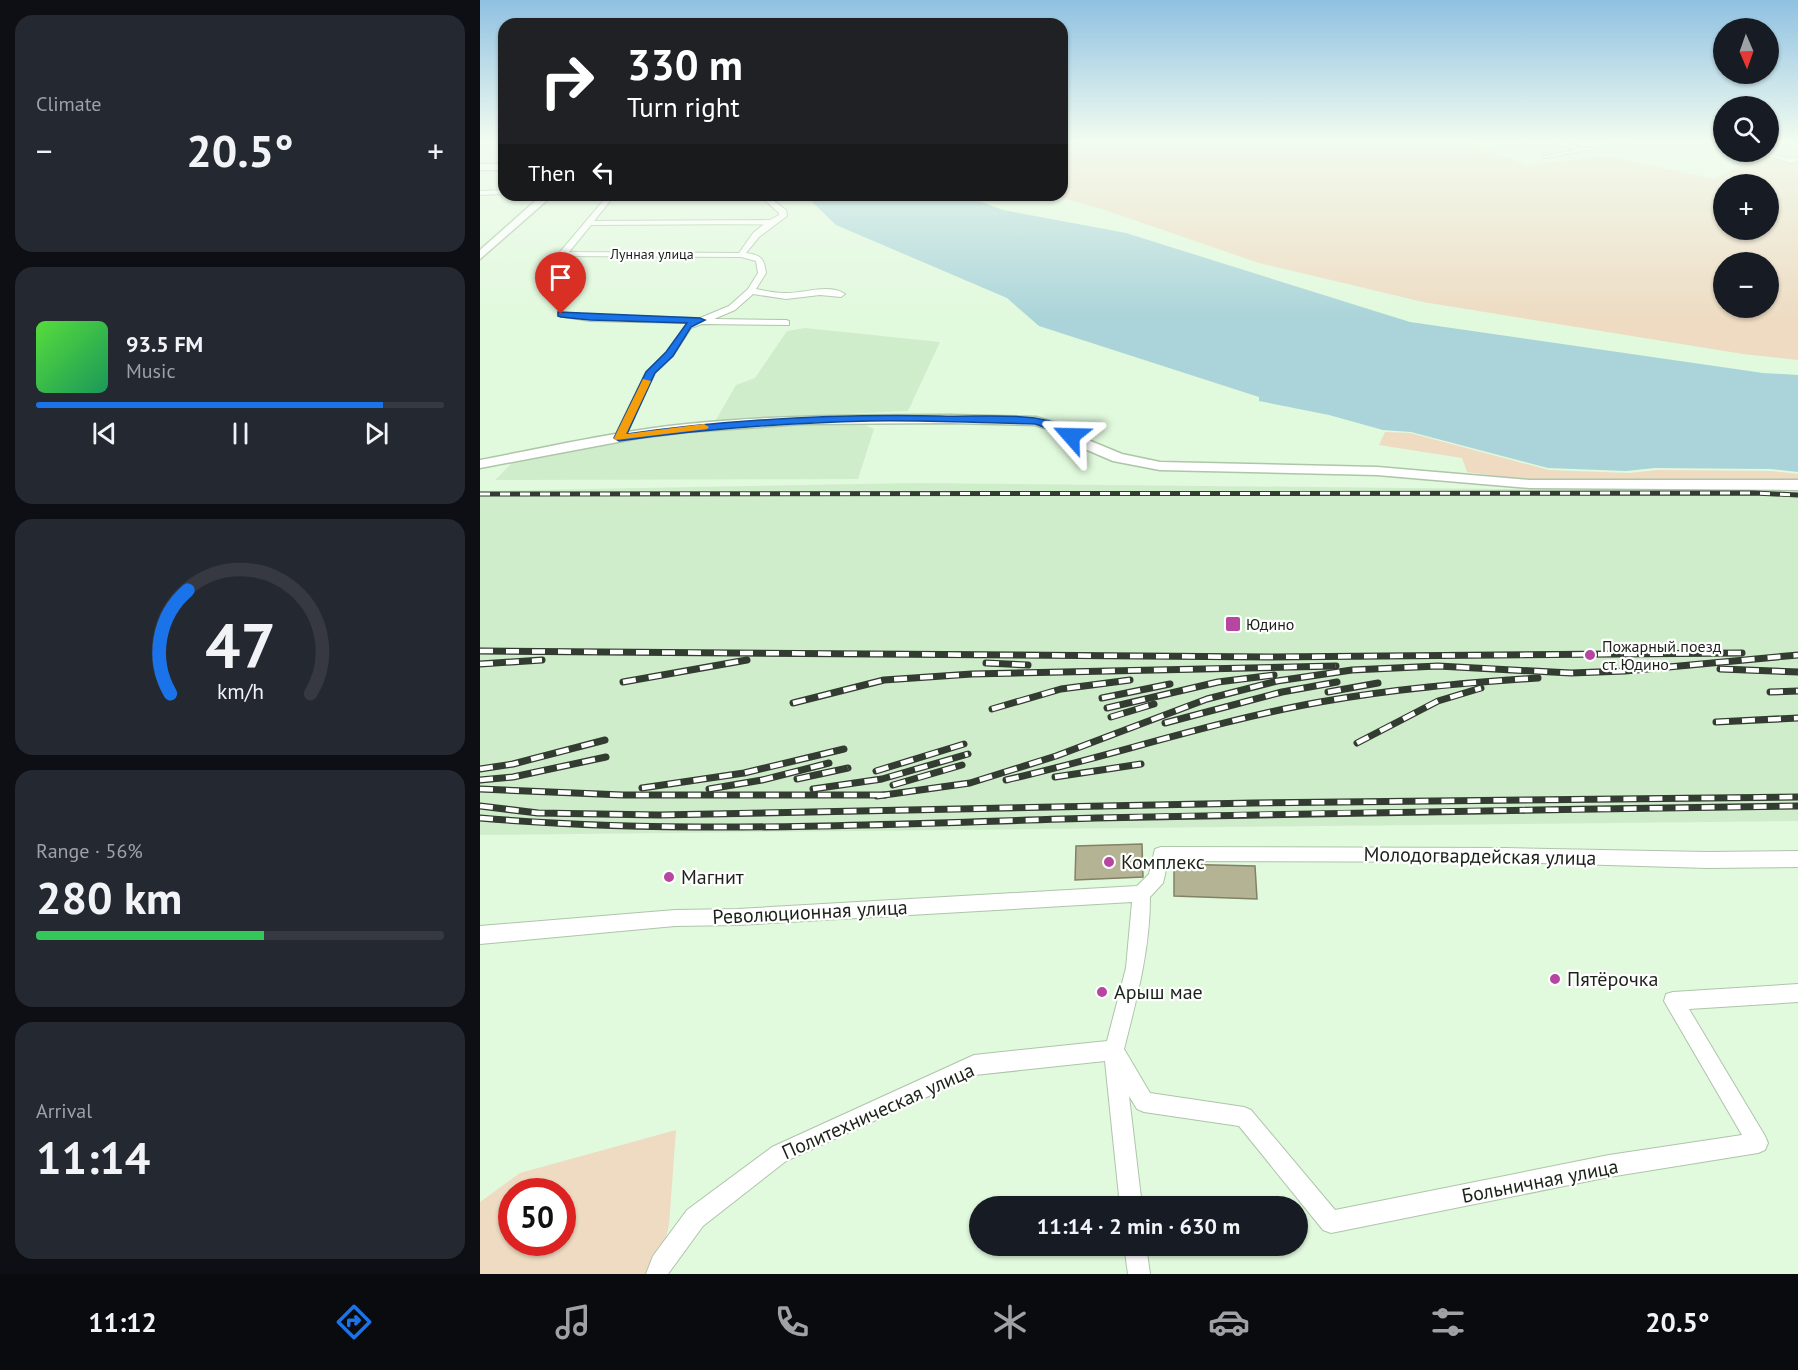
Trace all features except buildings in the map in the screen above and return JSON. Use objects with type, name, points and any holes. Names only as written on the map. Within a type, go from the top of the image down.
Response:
[{"type":"main road","points":[[480,256],[541,201]]},
{"type":"main road","points":[[480,465],[619,438],[687,428],[802,420],[1007,419],[1036,421],[1050,425],[1118,458],[1160,466],[1377,471],[1530,484],[1798,485]]},
{"type":"street","points":[[590,223],[607,201]]},
{"type":"street","points":[[590,223],[771,222],[779,220],[783,212],[769,201]]},
{"type":"street","points":[[619,438],[651,372],[670,354],[688,326],[732,308],[751,291],[762,273],[760,260],[756,257],[741,255],[756,235],[771,222]]},
{"type":"street","name":"Лунная улица","points":[[590,223],[563,254],[741,255]]},
{"type":"street","points":[[751,291],[786,296],[820,292],[842,294]]},
{"type":"street","points":[[561,314],[590,318],[786,323]]},
{"type":"street","name":"Молодогвардейская улица","points":[[1140,894],[1157,878],[1161,854],[1798,859]]},
{"type":"street","points":[[1130,1196],[1114,1050],[1135,968],[1141,920],[1140,894]]},
{"type":"street","name":"Революционная улица","points":[[480,935],[675,918],[750,916],[1140,894]]},
{"type":"street","name":"Больничная улица","points":[[1114,1050],[1144,1102],[1244,1117],[1331,1222],[1609,1166],[1758,1143],[1673,1001],[1798,993]]},
{"type":"street","name":"Политехническая улица","points":[[657,1274],[661,1264],[695,1218],[779,1154],[974,1065],[1114,1050]]},
{"type":"street","points":[[1137,1256],[1139,1274]]},
{"type":"shaded area","points":[[1071,200],[1713,200],[1713,240],[1779,240],[1779,200],[1798,200],[1798,360],[1743,354],[1423,302],[1259,263]]},
{"type":"shaded area","points":[[805,328],[940,342],[908,411],[716,420],[736,385],[755,378],[787,331]]},
{"type":"shaded area","points":[[855,421],[874,429],[858,479],[495,480],[512,463],[650,436]]},
{"type":"shaded area","points":[[1385,432],[1410,433],[1549,470],[1628,473],[1658,470],[1771,471],[1798,474],[1798,482],[1727,479],[1518,479],[1467,472],[1462,458],[1379,445]]},
{"type":"shaded area","name":"Юдино","points":[[915,483],[1798,492],[1798,821],[480,835],[480,491]]},
{"type":"shaded area","points":[[676,1130],[669,1225],[657,1274],[480,1274],[480,1202],[498,1189],[498,1256],[576,1256],[576,1178],[513,1178],[520,1173]]},
{"type":"water","points":[[811,201],[980,201],[1003,210],[1126,233],[1410,322],[1763,373],[1798,375],[1798,472],[1770,469],[1655,468],[1626,471],[1548,468],[1411,432],[1383,430],[1329,415],[1259,401],[1259,397],[1039,326],[1007,298],[836,225]]},
{"type":"railway","points":[[480,494],[1754,493],[1798,495]]},
{"type":"railway","points":[[480,651],[1269,657],[1742,653]]},
{"type":"railway","points":[[884,795],[970,783],[1056,756],[1207,699],[1277,681],[1352,670],[1438,666],[1571,673],[1625,671],[1798,655]]},
{"type":"railway","points":[[480,664],[542,660]]},
{"type":"railway","points":[[623,682],[747,660]]},
{"type":"railway","points":[[986,663],[1028,665]]},
{"type":"railway","points":[[793,703],[884,680],[972,674],[1336,666]]},
{"type":"railway","points":[[1720,669],[1798,672]]},
{"type":"railway","points":[[1107,708],[1218,682],[1274,675]]},
{"type":"railway","points":[[1006,780],[1241,719],[1320,702],[1374,693],[1538,678]]},
{"type":"railway","points":[[992,709],[1061,689],[1130,680]]},
{"type":"railway","points":[[1165,723],[1282,692],[1337,682]]},
{"type":"railway","points":[[1328,692],[1378,683]]},
{"type":"railway","points":[[1102,698],[1170,684]]},
{"type":"railway","points":[[1357,743],[1438,701],[1481,688]]},
{"type":"railway","points":[[1770,692],[1798,691]]},
{"type":"railway","points":[[1111,717],[1154,704]]},
{"type":"railway","points":[[1716,722],[1798,718]]},
{"type":"railway","points":[[480,769],[513,764],[605,740]]},
{"type":"railway","points":[[876,771],[964,744]]},
{"type":"railway","points":[[642,788],[744,773],[844,749]]},
{"type":"railway","points":[[813,789],[882,779],[968,754]]},
{"type":"railway","points":[[480,780],[513,777],[606,757]]},
{"type":"railway","points":[[709,789],[762,780],[829,763]]},
{"type":"railway","points":[[1055,777],[1141,764]]},
{"type":"railway","points":[[893,785],[962,765]]},
{"type":"railway","points":[[797,779],[848,768]]},
{"type":"railway","points":[[480,789],[623,795],[884,795]]},
{"type":"railway","points":[[877,796],[884,795]]},
{"type":"railway","points":[[480,806],[538,813],[659,815],[1253,803],[1798,797]]},
{"type":"railway","points":[[480,818],[634,826],[788,827],[1184,816],[1798,806]]},
{"type":"slow traffic","points":[[647,381],[619,438],[704,427]]},
{"type":"place","name":"Юдино","points":[[1233,624]]},
{"type":"place","name":"Пожарный поезд ст. Юдино","points":[[1590,655]]},
{"type":"place","name":"Комплекс","points":[[1109,862]]},
{"type":"place","name":"Магнит","points":[[669,877]]},
{"type":"place","name":"Пятёрочка","points":[[1555,979]]},
{"type":"place","name":"Арыш мае","points":[[1102,992]]},
{"type":"route","points":[[561,314],[590,318],[700,320],[688,326],[670,354],[651,372],[619,438],[687,428],[872,418],[1036,421],[1059,428],[1071,436]]}]
